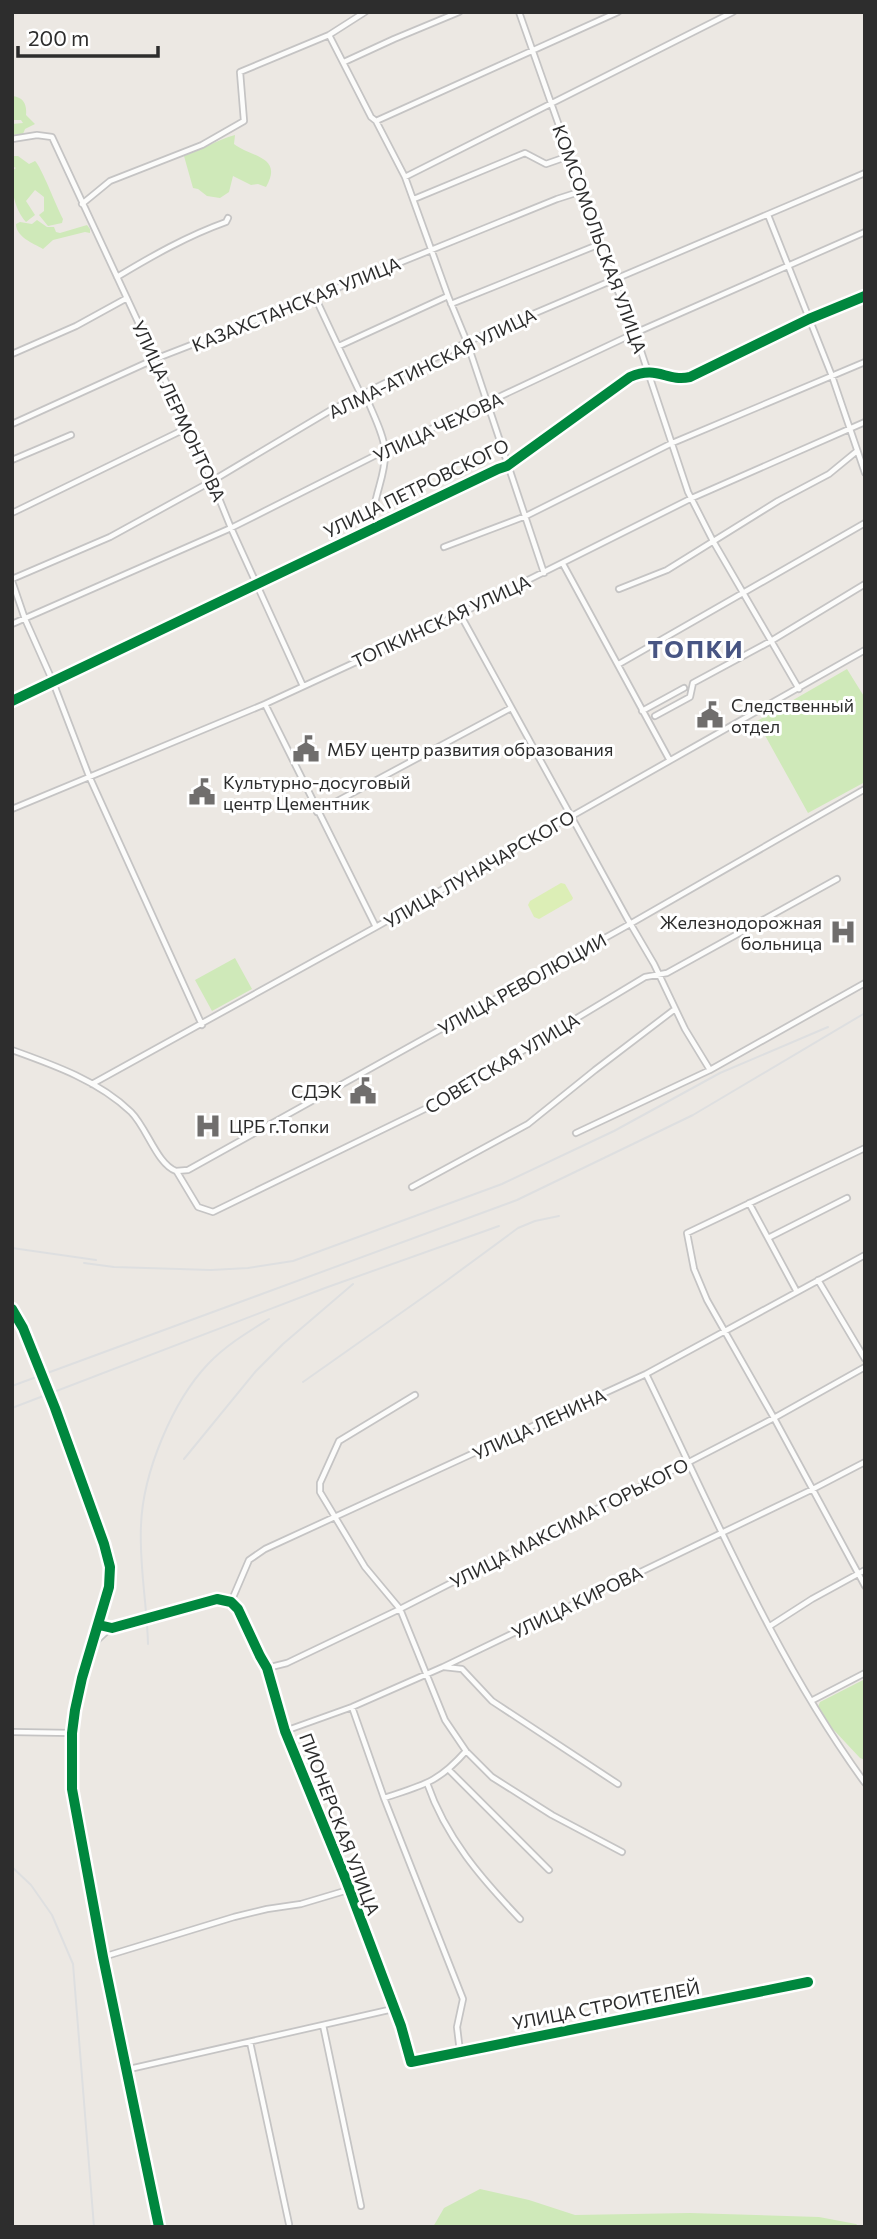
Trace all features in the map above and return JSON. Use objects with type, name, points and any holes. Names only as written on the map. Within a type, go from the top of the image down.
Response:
[{"type":"street","points":[[82,204],[110,181],[202,145],[244,121],[240,72],[330,34],[365,12]]},
{"type":"street","points":[[344,62],[459,12]]},
{"type":"street","name":"КОМСОМОЛЬСКАЯ УЛИЦА","points":[[519,12],[600,244],[635,333],[688,492],[713,541],[799,689]]},
{"type":"street","points":[[376,121],[618,12]]},
{"type":"street","points":[[405,177],[733,12]]},
{"type":"street","points":[[330,34],[414,199],[489,403],[544,573]]},
{"type":"street","name":"УЛИЦА ЛЕРМОНТОВА","points":[[12,139],[37,135],[52,137],[212,481],[303,686]]},
{"type":"street","points":[[414,199],[525,153],[546,164],[569,156]]},
{"type":"street","name":"АЛМА-АТИНСКАЯ УЛИЦА","points":[[12,580],[110,537],[361,394],[467,342],[865,173]]},
{"type":"street","name":"КАЗАХСТАНСКАЯ УЛИЦА","points":[[12,424],[155,359],[582,191]]},
{"type":"street","points":[[768,215],[832,376],[865,473]]},
{"type":"street","points":[[117,278],[193,234],[226,222],[228,218]]},
{"type":"street","name":"УЛИЦА ЧЕХОВА","points":[[12,624],[231,528],[386,450],[635,333],[865,232]]},
{"type":"street","points":[[451,304],[600,244]]},
{"type":"street","points":[[339,346],[448,296]]},
{"type":"street","points":[[647,372],[682,379],[690,377],[809,319],[865,296]]},
{"type":"street","points":[[315,297],[361,394],[368,399],[386,450],[384,470],[373,506],[374,528]]},
{"type":"street","points":[[12,354],[76,326],[127,298]]},
{"type":"street","points":[[444,547],[526,516],[670,444],[865,362]]},
{"type":"street","name":"УЛИЦА ПЕТРОВСКОГО","points":[[12,701],[508,466],[617,385],[630,377],[647,372]]},
{"type":"street","name":"ТОПКИНСКАЯ УЛИЦА","points":[[12,809],[265,704],[460,614],[692,498],[865,422]]},
{"type":"street","points":[[12,513],[187,428]]},
{"type":"street","points":[[12,460],[71,435]]},
{"type":"street","points":[[619,589],[667,570],[778,501],[828,474],[857,451]]},
{"type":"street","points":[[619,664],[865,523]]},
{"type":"street","points":[[563,564],[669,760]]},
{"type":"street","points":[[12,580],[25,619],[53,682],[89,776],[202,1025]]},
{"type":"street","points":[[655,716],[690,697],[693,684],[865,584]]},
{"type":"street","points":[[460,614],[710,1070]]},
{"type":"street","name":"УЛИЦА ЛУНАЧАРСКОГО","points":[[92,1084],[376,928],[865,650]]},
{"type":"street","points":[[642,711],[684,688]]},
{"type":"street","points":[[265,704],[376,928]]},
{"type":"street","points":[[317,812],[511,708]]},
{"type":"street","points":[[863,790],[865,798]]},
{"type":"street","name":"УЛИЦА РЕВОЛЮЦИИ","points":[[176,1171],[188,1170],[630,924],[863,790]]},
{"type":"street","name":"СОВЕТСКАЯ УЛИЦА","points":[[12,1050],[92,1084],[121,1102],[135,1115],[166,1165],[176,1171],[198,1207],[213,1212],[431,1106],[645,978],[667,972],[837,879]]},
{"type":"street","points":[[576,1133],[710,1070],[865,983]]},
{"type":"street","points":[[412,1187],[528,1124],[675,1009]]},
{"type":"street","points":[[865,1147],[687,1233],[694,1269],[707,1300],[865,1587]]},
{"type":"street","points":[[768,1238],[847,1198]]},
{"type":"street","points":[[749,1203],[797,1292]]},
{"type":"street","name":"УЛИЦА ЛЕНИНА","points":[[232,1602],[246,1565],[253,1556],[646,1374],[865,1255]]},
{"type":"street","points":[[818,1280],[865,1359]]},
{"type":"street","points":[[12,1309],[23,1328],[55,1408],[110,1567],[109,1587],[78,1693],[72,1733],[72,1790],[125,2070],[159,2227]]},
{"type":"street","name":"УЛИЦА МАКСИМА ГОРЬКОГО","points":[[267,1668],[287,1662],[400,1609],[774,1418],[865,1367]]},
{"type":"street","points":[[646,1374],[770,1626],[811,1701],[865,1782]]},
{"type":"street","points":[[415,1395],[338,1441],[320,1492],[365,1567],[400,1609],[445,1720],[466,1751],[492,1777],[552,1815],[622,1852]]},
{"type":"street","name":"УЛИЦА КИРОВА","points":[[285,1731],[352,1707],[443,1667],[865,1462]]},
{"type":"street","points":[[770,1626],[865,1570]]},
{"type":"street","points":[[92,1645],[112,1628],[211,1599],[232,1602]]},
{"type":"street","name":"ПИОНЕРСКАЯ УЛИЦА","points":[[232,1602],[267,1668],[285,1731],[346,1881],[401,2026],[411,2062]]},
{"type":"street","points":[[99,1625],[112,1628]]},
{"type":"street","points":[[443,1667],[462,1669],[492,1701],[618,1784]]},
{"type":"street","points":[[811,1701],[865,1673]]},
{"type":"street","points":[[352,1707],[384,1798],[463,1999],[457,2027],[460,2052]]},
{"type":"street","points":[[12,1732],[72,1733]]},
{"type":"street","points":[[384,1798],[427,1783],[449,1770],[466,1751]]},
{"type":"street","points":[[449,1770],[549,1870]]},
{"type":"street","points":[[427,1783],[434,1802],[463,1853],[480,1877],[520,1919]]},
{"type":"street","name":"ПИОНЕРСКАЯ УЛИЦА","points":[[103,1957],[234,1917],[301,1904],[348,1890]]},
{"type":"street","name":"УЛИЦА СТРОИТЕЛЕЙ","points":[[411,2062],[808,1982]]},
{"type":"street","points":[[125,2070],[393,2009]]},
{"type":"street","points":[[323,2025],[361,2206]]},
{"type":"street","points":[[250,2042],[289,2224]]},
{"type":"green space","points":[[12,96],[24,102],[26,115],[35,124],[25,129],[23,134],[12,135],[12,124],[23,123],[21,120],[12,120]]},
{"type":"green space","points":[[235,135],[234,144],[268,163],[271,169],[266,187],[251,185],[233,176],[229,192],[220,198],[207,196],[193,188],[184,156]]},
{"type":"green space","points":[[12,156],[18,156],[29,164],[35,161],[38,164],[63,219],[62,223],[48,226],[39,215],[44,211],[44,197],[35,190],[26,201],[35,215],[26,222],[16,204],[13,191],[12,171],[16,168],[12,166]]},
{"type":"green space","points":[[37,220],[47,227],[54,227],[56,232],[60,233],[87,225],[90,233],[53,240],[43,249],[26,239],[17,229],[16,224],[20,222],[32,224]]},
{"type":"green space","points":[[847,669],[865,698],[865,782],[808,813],[757,721]]},
{"type":"green space","points":[[561,883],[565,884],[572,900],[539,919],[534,917],[528,905],[530,901]]},
{"type":"green space","points":[[235,958],[252,989],[212,1011],[195,980]]},
{"type":"green space","points":[[865,1679],[865,1760],[831,1727],[818,1707],[820,1702]]},
{"type":"green space","points":[[480,2189],[529,2200],[575,2215],[690,2213],[819,2217],[860,2227],[433,2227],[444,2208]]},
{"type":"railway","points":[[12,1386],[517,1200],[693,1115],[865,1013]]},
{"type":"railway","points":[[84,1263],[114,1267],[211,1270],[293,1261],[502,1184],[614,1131],[720,1073],[828,1027]]},
{"type":"railway","points":[[303,1382],[518,1228],[559,1216]]},
{"type":"railway","points":[[12,1408],[325,1288],[499,1226]]},
{"type":"railway","points":[[12,1248],[96,1260]]},
{"type":"railway","points":[[184,1459],[256,1371],[353,1284]]},
{"type":"railway","points":[[148,1644],[141,1525],[147,1483],[162,1439],[183,1398],[208,1364],[230,1345],[269,1319]]},
{"type":"railway","points":[[12,1867],[31,1885],[52,1915],[73,1964],[94,2227]]},
{"type":"cycle path","points":[[12,701],[507,466],[630,377],[648,373],[690,377],[809,319],[865,296]]},
{"type":"cycle path","points":[[12,1309],[23,1328],[55,1408],[110,1567],[109,1587],[75,1710],[72,1733],[72,1789],[103,1957],[159,2227]]},
{"type":"cycle path","points":[[99,1625],[112,1628],[217,1599],[231,1602],[238,1609],[267,1668],[285,1731],[346,1880],[401,2026],[411,2062],[808,1982]]},
{"type":"place","name":"Следственный отдел","points":[[710,715]]},
{"type":"place","name":"МБУ центр развития образования","points":[[306,749]]},
{"type":"place","name":"Культурно-досуговый центр Цементник","points":[[202,792]]},
{"type":"place","name":"Железнодорожная больница","points":[[843,932]]},
{"type":"place","name":"СДЭК","points":[[363,1091]]},
{"type":"place","name":"ЦРБ г.Топки","points":[[208,1126]]},
{"type":"district","name":"ТОПКИ","points":[[696,648]]}]
